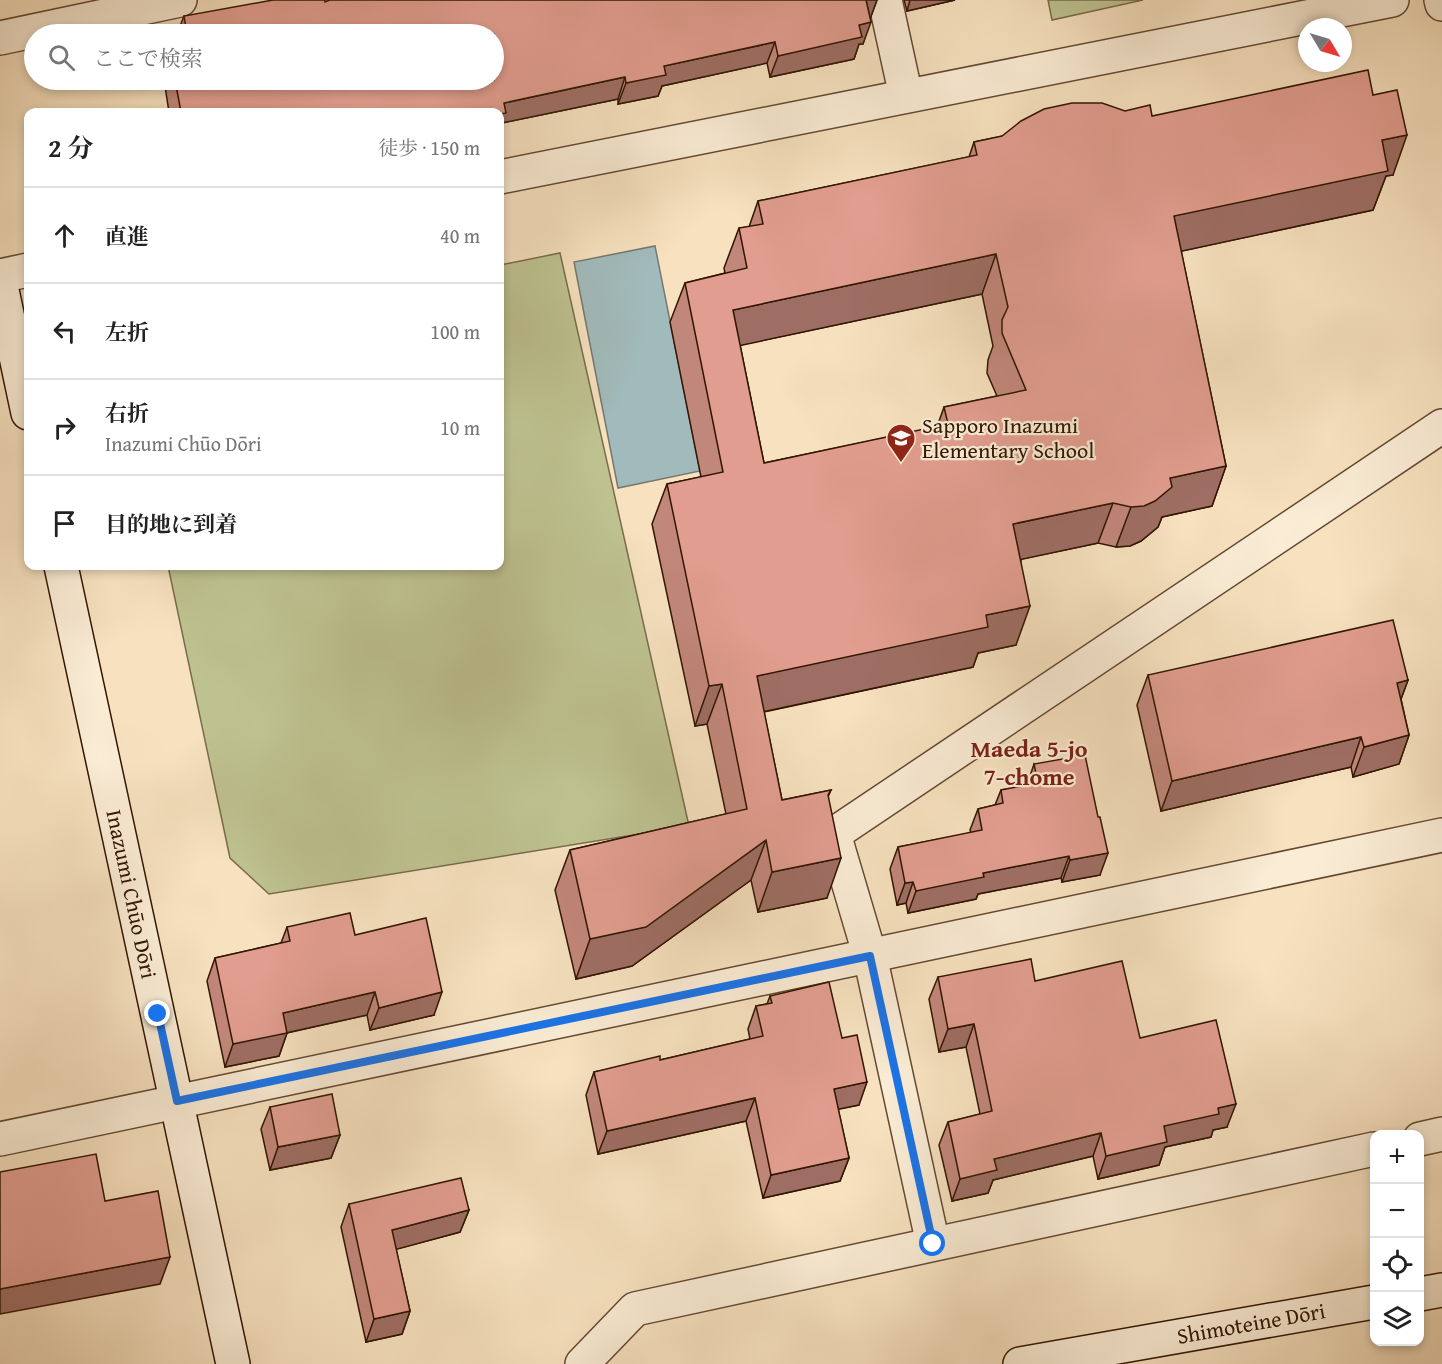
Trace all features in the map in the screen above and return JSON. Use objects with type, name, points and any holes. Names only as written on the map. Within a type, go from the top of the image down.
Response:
[{"type":"street","points":[[66,24],[180,0]]},
{"type":"street","points":[[885,0],[906,96]]},
{"type":"street","points":[[504,176],[1392,0]]},
{"type":"street","points":[[0,38],[24,33]]},
{"type":"street","points":[[0,276],[24,271]]},
{"type":"street","points":[[0,281],[24,394]]},
{"type":"street","points":[[933,1244],[870,956],[834,834],[1442,426]]},
{"type":"street","name":"Inazumi Chūo Dōri","points":[[62,570],[233,1364]]},
{"type":"street","points":[[0,1139],[1442,835]]},
{"type":"street","points":[[1424,1138],[1442,1134]]},
{"type":"street","points":[[582,1364],[635,1309],[1370,1150]]},
{"type":"street","points":[[1424,1293],[1442,1290]]},
{"type":"street","name":"Shimoteine Dōri","points":[[1020,1364],[1370,1303]]},
{"type":"green space","points":[[1048,0],[1143,0],[1052,20]]},
{"type":"green space","points":[[560,253],[689,826],[269,894],[230,858],[169,570],[504,570],[504,264]]},
{"type":"water","points":[[655,246],[700,471],[618,488],[574,262]]},
{"type":"building","points":[[273,0],[325,0],[325,2],[330,0],[866,0],[871,22],[859,25],[862,37],[778,56],[775,42],[664,66],[666,75],[626,83],[625,77],[504,103],[506,113],[504,113],[504,108],[180,108],[177,90],[504,90],[504,24],[185,24],[184,16]]},
{"type":"building","points":[[1368,70],[1373,95],[1397,90],[1407,135],[1382,140],[1388,171],[1174,216],[1226,466],[1170,478],[1172,487],[1155,501],[1144,506],[1131,507],[1113,503],[1013,524],[1030,606],[986,615],[988,627],[757,676],[782,800],[831,790],[828,795],[841,858],[772,872],[766,840],[646,927],[590,939],[570,850],[747,809],[722,684],[709,686],[667,484],[723,472],[685,283],[747,268],[739,228],[763,224],[758,201],[977,155],[974,142],[1002,136],[1021,121],[1044,109],[1072,103],[1102,103],[1125,111],[1150,105],[1152,116]],"holes":[[[996,254],[1008,307],[1002,320],[1002,333],[1026,390],[944,407],[948,424],[764,463],[733,310]]]},
{"type":"building","points":[[1393,620],[1408,680],[1397,683],[1409,735],[1364,747],[1361,737],[1172,781],[1148,675]]},
{"type":"building","points":[[1085,755],[1108,853],[1070,860],[1069,856],[983,873],[984,877],[916,891],[913,882],[905,883],[898,847],[982,830],[978,809],[1003,803],[1001,790],[1038,783],[1034,764]]},
{"type":"building","points":[[350,913],[355,935],[426,918],[442,992],[379,1008],[375,992],[283,1013],[287,1033],[233,1044],[215,958],[290,941],[287,927]]},
{"type":"building","points":[[1031,959],[1035,981],[1122,961],[1140,1038],[1216,1020],[1236,1104],[1218,1108],[1219,1114],[1164,1126],[1167,1142],[1106,1156],[1101,1133],[994,1159],[997,1170],[960,1179],[948,1122],[992,1111],[974,1024],[948,1029],[938,977]]},
{"type":"building","points":[[829,982],[842,1038],[857,1035],[867,1082],[834,1089],[849,1158],[771,1175],[755,1098],[607,1131],[594,1072],[660,1056],[660,1060],[763,1036],[756,1006],[772,1003],[770,996]]},
{"type":"building","points":[[332,1094],[340,1135],[278,1147],[270,1107]]},
{"type":"building","points":[[96,1154],[105,1201],[158,1191],[170,1257],[0,1289],[0,1172]]},
{"type":"building","points":[[461,1178],[469,1210],[392,1230],[410,1311],[374,1319],[349,1204]]},
{"type":"place","name":"Sapporo Inazumi Elementary School","points":[[901,464]]},
{"type":"district","name":"Maeda 5-jo 7-chome","points":[[1029,762]]},
{"type":"route","points":[[158,1014],[177,1101],[870,956],[933,1244]]}]
